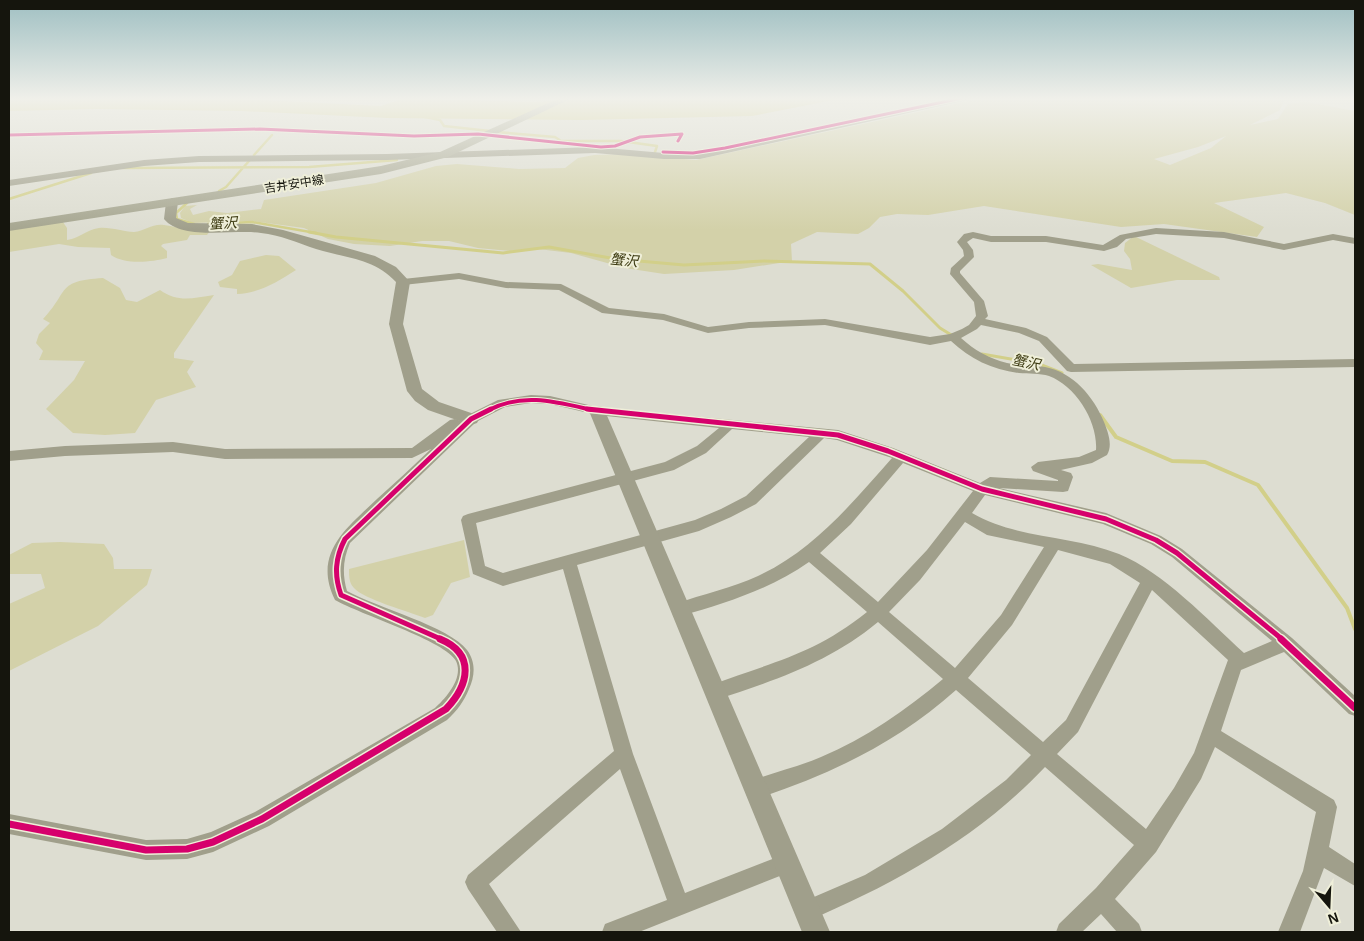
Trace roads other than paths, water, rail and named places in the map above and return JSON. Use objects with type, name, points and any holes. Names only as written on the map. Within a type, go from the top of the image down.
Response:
[{"type":"main road","name":"吉井安中線","points":[[9,227],[359,174],[444,154],[475,142]]},
{"type":"street","points":[[9,183],[167,161],[595,150],[664,156],[706,156],[771,142]]},
{"type":"street","points":[[172,202],[170,219],[176,225],[194,228],[252,228],[285,232],[322,246],[376,260],[395,272],[403,282],[396,324],[416,391],[422,400],[436,408],[467,417]]},
{"type":"street","points":[[403,282],[459,276],[506,285],[560,287],[606,312],[664,317],[708,330],[815,321],[854,326],[930,341],[952,337],[973,327],[982,316],[982,308],[979,301],[954,274],[955,270],[969,257],[970,253],[962,242],[967,236],[973,235],[991,239],[1046,239],[1104,248],[1128,235],[1164,231],[1224,235],[1284,247],[1333,237],[1355,241]]},
{"type":"street","points":[[979,321],[1022,330],[1043,339],[1071,368],[1211,364],[1355,364]]},
{"type":"street","points":[[716,692],[783,669],[832,646],[879,613],[917,574],[982,489],[990,482],[1063,487],[1066,477],[1038,467],[1070,464],[1094,458],[1102,452],[1104,445],[1101,427],[1093,412],[1063,377],[1044,370],[1015,369],[992,362],[977,356],[952,337]]},
{"type":"street","points":[[9,456],[173,448],[225,454],[412,454],[421,450],[467,417],[502,403],[530,399],[550,400],[597,411],[820,434],[861,441],[982,489],[1106,519],[1156,540],[1177,553],[1286,644],[1320,673],[1355,708]]},
{"type":"street","points":[[597,411],[816,932]]},
{"type":"street","points":[[9,824],[146,850],[187,849],[213,842],[262,819],[441,714],[451,706],[459,694],[465,673],[465,662],[460,653],[447,642],[353,602],[341,595],[337,584],[335,563],[344,539],[467,417]]},
{"type":"street","points":[[728,425],[716,440],[697,454],[670,466],[468,520],[478,570],[504,580],[568,560],[699,524],[751,500],[820,434]]},
{"type":"street","points":[[681,609],[727,596],[759,584],[810,553],[832,534],[901,456]]},
{"type":"street","points":[[963,514],[987,529],[1054,543],[1115,559],[1150,579],[1241,661]]},
{"type":"street","points":[[756,789],[814,769],[855,751],[902,723],[927,705],[1000,629],[1054,543]]},
{"type":"street","points":[[810,553],[1149,845]]},
{"type":"street","points":[[568,560],[624,754],[680,907]]},
{"type":"street","points":[[807,910],[872,882],[949,836],[1013,787],[1072,726],[1150,579]]},
{"type":"street","points":[[1067,932],[1102,900],[1149,845],[1194,771],[1210,734],[1234,665],[1286,644]]},
{"type":"street","points":[[1210,734],[1328,807],[1320,853],[1304,902],[1289,932]]},
{"type":"street","points":[[510,932],[475,882],[624,754]]},
{"type":"street","points":[[1320,853],[1355,876]]},
{"type":"street","points":[[614,932],[788,864]]},
{"type":"street","points":[[1102,900],[1131,932]]},
{"type":"waterway","name":"蟹沢","points":[[254,155],[266,142]]},
{"type":"waterway","points":[[628,142],[657,146],[655,152]]},
{"type":"waterway","points":[[243,167],[309,167],[397,160]]},
{"type":"waterway","name":"蟹沢","points":[[243,167],[249,161]]},
{"type":"waterway","points":[[123,168],[243,167]]},
{"type":"waterway","name":"蟹沢","points":[[219,191],[226,187],[243,167]]},
{"type":"waterway","points":[[9,199],[91,173]]},
{"type":"waterway","name":"蟹沢","points":[[187,203],[176,213],[177,219],[194,224]]},
{"type":"waterway","name":"蟹沢","points":[[208,224],[252,222],[316,233]]},
{"type":"waterway","name":"蟹沢","points":[[309,232],[336,237],[503,253],[549,247],[616,259],[684,265],[764,261],[870,264],[903,291],[940,328],[953,336]]},
{"type":"waterway","name":"蟹沢","points":[[982,354],[1039,364],[1062,373]]},
{"type":"waterway","name":"蟹沢","points":[[1100,415],[1116,437],[1172,461],[1205,462],[1258,485],[1347,608],[1355,629]]}]
